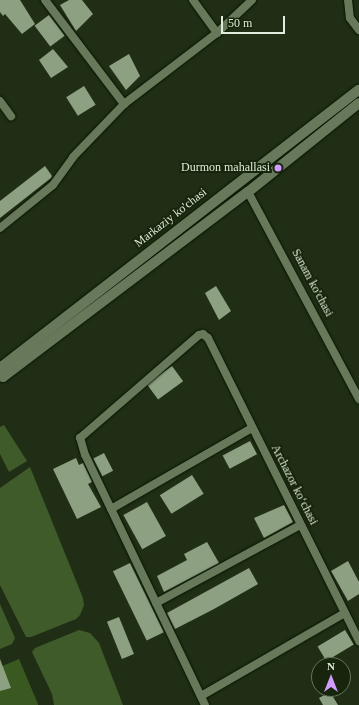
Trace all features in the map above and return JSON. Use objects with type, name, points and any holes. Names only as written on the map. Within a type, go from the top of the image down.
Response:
[{"type":"street","points":[[45,0],[124,104]]},
{"type":"street","points":[[193,0],[217,33]]},
{"type":"street","points":[[0,228],[53,185],[73,157],[124,104],[217,33],[252,0]]},
{"type":"street","points":[[348,0],[350,18],[359,30]]},
{"type":"street","name":"Markaziy ko'chasi","points":[[1,374],[240,180],[359,90]]},
{"type":"street","points":[[0,101],[11,116]]},
{"type":"street","name":"Markaziy ko'chasi","points":[[1,374],[248,192],[359,103]]},
{"type":"street","name":"Sanam ko'chasi","points":[[240,180],[248,192],[359,399]]},
{"type":"street","points":[[162,242],[168,252]]},
{"type":"street","name":"Archazor ko‘chasi","points":[[111,509],[85,454],[80,438],[192,340],[203,334],[208,338],[359,642]]},
{"type":"street","points":[[205,705],[111,509],[252,428]]},
{"type":"street","points":[[156,603],[300,525]]},
{"type":"street","points":[[201,696],[345,613]]},
{"type":"green space","points":[[4,425],[27,461],[9,472],[0,454],[0,427]]},
{"type":"green space","points":[[30,467],[83,598],[84,605],[80,615],[76,619],[31,637],[26,637],[0,585],[0,488]]},
{"type":"green space","points":[[0,604],[15,638],[12,644],[0,649]]},
{"type":"green space","points":[[79,630],[90,633],[99,643],[123,705],[54,705],[52,694],[32,652],[35,648]]},
{"type":"green space","points":[[19,659],[38,705],[0,705],[0,667]]},
{"type":"building","points":[[0,0],[20,0],[35,24],[22,34],[5,14],[3,16],[0,12]]},
{"type":"building","points":[[69,0],[82,0],[93,14],[76,31],[60,5]]},
{"type":"building","points":[[49,15],[65,36],[50,47],[35,26]]},
{"type":"building","points":[[53,49],[68,67],[51,78],[39,60]]},
{"type":"building","points":[[129,54],[140,76],[126,90],[109,66]]},
{"type":"building","points":[[84,86],[96,105],[78,116],[66,97]]},
{"type":"building","points":[[45,166],[52,176],[51,178],[0,218],[0,201]]},
{"type":"building","points":[[216,286],[231,311],[219,320],[205,293]]},
{"type":"building","points":[[172,366],[183,381],[158,400],[147,384]]},
{"type":"building","points":[[250,441],[257,454],[230,469],[223,456]]},
{"type":"building","points":[[104,453],[113,471],[102,476],[93,458]]},
{"type":"building","points":[[76,458],[79,465],[83,463],[92,482],[88,484],[101,507],[77,519],[53,469]]},
{"type":"building","points":[[192,475],[204,494],[171,514],[160,495]]},
{"type":"building","points":[[147,502],[166,536],[142,549],[123,515]]},
{"type":"building","points":[[284,505],[293,522],[264,538],[254,518]]},
{"type":"building","points":[[207,542],[219,563],[164,592],[157,576],[187,560],[184,554]]},
{"type":"building","points":[[348,561],[359,582],[359,594],[348,601],[331,571]]},
{"type":"building","points":[[130,563],[164,632],[147,641],[113,571]]},
{"type":"building","points":[[249,568],[258,584],[175,629],[167,613]]},
{"type":"building","points":[[119,617],[134,654],[122,659],[107,622]]},
{"type":"building","points":[[345,630],[354,645],[333,657],[324,657],[318,646]]},
{"type":"building","points":[[0,659],[11,688],[0,691]]},
{"type":"building","points":[[333,697],[338,705],[323,705],[319,698]]},
{"type":"place","name":"Durmon mahallasi","points":[[278,168]]}]
